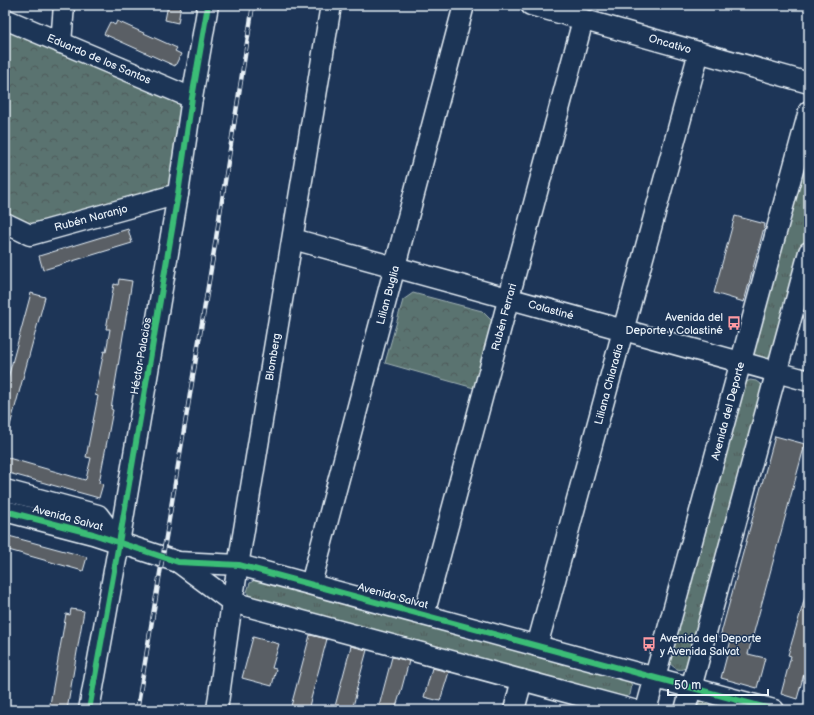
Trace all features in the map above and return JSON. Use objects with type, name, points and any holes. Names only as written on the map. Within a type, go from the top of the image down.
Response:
[{"type":"street","points":[[61,43],[64,5]]},
{"type":"street","name":"Héctor Palacios","points":[[88,710],[119,542],[178,194],[192,98],[208,5]]},
{"type":"street","name":"Blomberg","points":[[218,710],[232,602],[331,5]]},
{"type":"street","name":"Lilian Buglia","points":[[311,584],[464,5]]},
{"type":"street","name":"Oncativo","points":[[531,5],[809,83]]},
{"type":"street","name":"Eduardo de los Santos","points":[[5,19],[192,98]]},
{"type":"street","name":"Rubén Ferrari","points":[[424,615],[583,20]]},
{"type":"street","name":"Liliana Chiaradia","points":[[536,646],[699,52]]},
{"type":"street","name":"Avenida del Deporte","points":[[646,710],[809,111]]},
{"type":"street","name":"Rubén Naranjo","points":[[6,228],[30,235],[178,194]]},
{"type":"street","name":"Colastiné","points":[[293,239],[809,381]]},
{"type":"street","points":[[685,710],[809,252]]},
{"type":"street","name":"Avenida Salvat","points":[[5,490],[98,515],[119,542]]},
{"type":"street","name":"Avenida Salvat","points":[[5,511],[119,542],[178,562],[239,565],[774,710]]},
{"type":"street","name":"Avenida Salvat","points":[[178,562],[232,602],[633,710]]},
{"type":"street","points":[[514,710],[522,680]]},
{"type":"green space","points":[[5,19],[192,98],[178,194],[30,235],[5,223]]},
{"type":"green space","points":[[809,134],[809,235],[777,351],[771,358],[765,360],[752,353]]},
{"type":"green space","points":[[413,293],[482,311],[493,322],[474,388],[385,363],[403,300]]},
{"type":"green space","points":[[750,380],[756,381],[763,386],[689,666],[680,670],[669,663],[743,384]]},
{"type":"green space","points":[[258,578],[626,677],[632,685],[630,695],[623,699],[252,601],[247,592],[250,583]]},
{"type":"green space","points":[[709,699],[751,710],[697,710],[700,701]]},
{"type":"building","points":[[168,5],[181,5],[178,23],[165,20]]},
{"type":"building","points":[[117,21],[177,48],[175,51],[181,54],[175,66],[104,34],[110,22],[115,25]]},
{"type":"building","points":[[735,216],[765,224],[744,302],[714,293]]},
{"type":"building","points":[[128,229],[132,243],[43,270],[39,256]]},
{"type":"building","points":[[119,279],[132,281],[111,409],[113,410],[99,483],[103,484],[99,498],[5,472],[5,457],[85,480],[86,479],[91,458],[86,457],[98,396],[95,395],[110,329],[106,329],[114,284],[118,285]]},
{"type":"building","points":[[31,293],[45,297],[8,433],[5,432],[5,389]]},
{"type":"building","points":[[775,436],[805,444],[748,654],[765,658],[757,688],[721,678],[731,640],[720,637]]},
{"type":"building","points":[[5,535],[87,557],[83,571],[5,549]]},
{"type":"building","points":[[806,594],[809,595],[809,656],[797,699],[781,694],[791,656],[788,655]]},
{"type":"building","points":[[71,609],[84,611],[67,710],[49,710],[66,614],[70,615]]},
{"type":"building","points":[[310,635],[327,639],[308,710],[290,710]]},
{"type":"building","points":[[253,637],[279,644],[272,668],[276,669],[272,686],[242,678]]},
{"type":"building","points":[[351,646],[367,650],[356,695],[352,710],[334,710]]},
{"type":"building","points":[[392,657],[409,661],[395,710],[378,710]]},
{"type":"building","points":[[432,668],[449,672],[440,701],[424,697]]},
{"type":"railway","points":[[137,710],[213,257],[253,5]]},
{"type":"cycle path","points":[[89,710],[178,194],[192,98],[208,5]]},
{"type":"cycle path","points":[[5,511],[93,534],[178,562],[239,565],[774,710]]},
{"type":"place","name":"Avenida del Deporte y Colastiné","points":[[734,323]]},
{"type":"place","name":"Avenida del Deporte y Avenida Salvat","points":[[649,644]]}]
